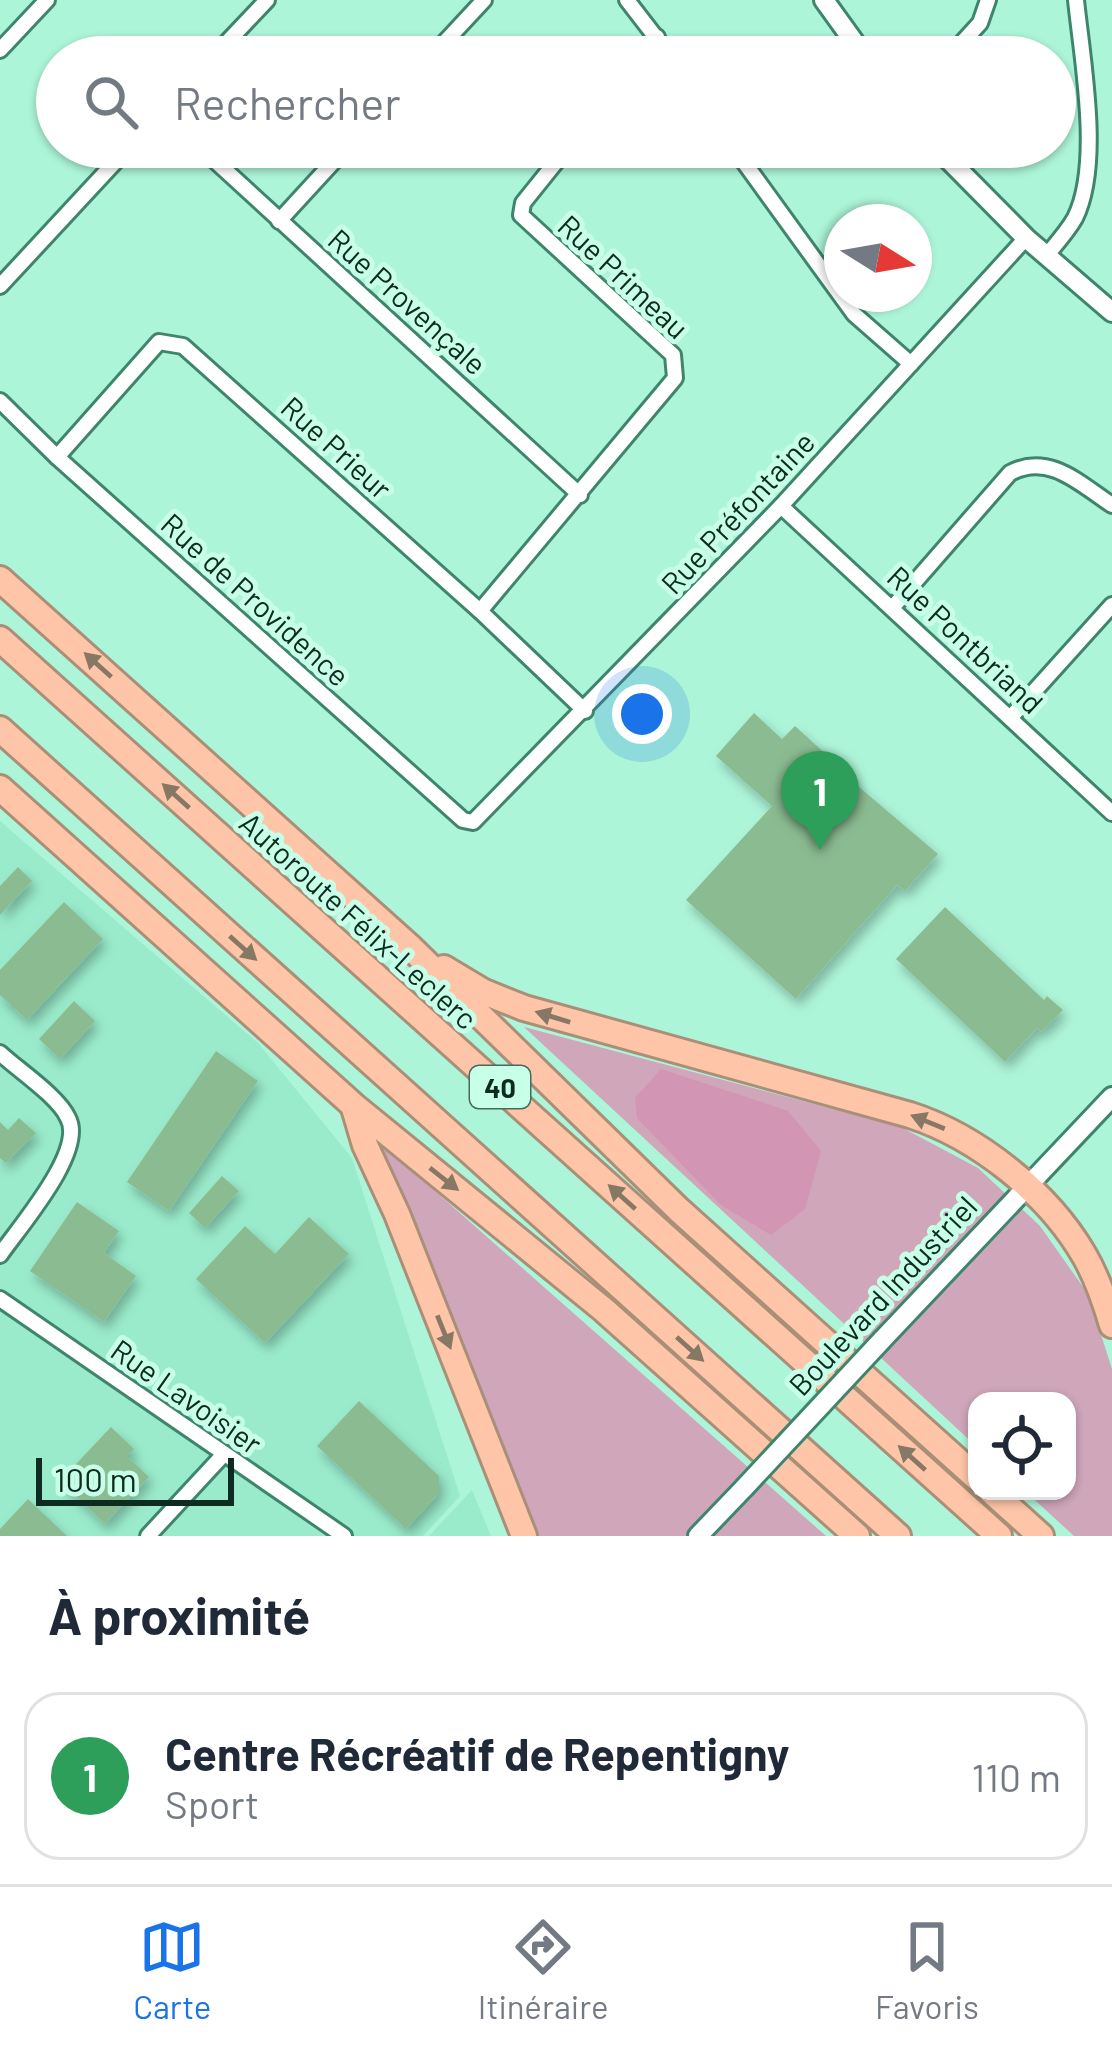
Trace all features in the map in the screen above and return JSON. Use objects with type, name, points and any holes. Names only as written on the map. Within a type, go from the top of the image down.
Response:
[{"type":"highway","points":[[0,579],[411,948],[679,1210],[968,1470]]},
{"type":"highway","name":"Autoroute Félix-Leclerc","points":[[0,639],[1000,1536]]},
{"type":"highway","name":"40","points":[[0,729],[898,1536]]},
{"type":"highway","points":[[0,788],[353,1106],[589,1298],[857,1536]]},
{"type":"highway","points":[[411,948],[484,992],[524,1008],[933,1123],[975,1145],[1075,1240],[1095,1275],[1112,1325]]},
{"type":"highway","points":[[353,1106],[524,1536]]},
{"type":"highway","points":[[1001,1500],[1041,1536]]},
{"type":"street","points":[[0,50],[47,0]]},
{"type":"street","points":[[233,36],[267,0]]},
{"type":"street","points":[[451,36],[484,0]]},
{"type":"street","points":[[627,0],[655,36]]},
{"type":"street","points":[[824,0],[850,36]]},
{"type":"street","points":[[968,36],[980,23],[988,0]]},
{"type":"street","points":[[1046,256],[1075,218],[1085,181],[1087,147],[1076,0]]},
{"type":"street","points":[[0,286],[110,168]]},
{"type":"street","name":"Rue Provençale","points":[[223,168],[580,494]]},
{"type":"street","points":[[279,220],[327,168]]},
{"type":"street","name":"Rue Primeau","points":[[480,611],[667,392],[676,364],[673,355],[521,215],[523,203],[551,168]]},
{"type":"street","points":[[748,168],[854,314],[911,364]]},
{"type":"street","points":[[957,168],[1026,238],[1112,312]]},
{"type":"street","name":"Rue Préfontaine","points":[[482,817],[781,506],[1026,238]]},
{"type":"street","name":"Rue Prieur","points":[[57,457],[159,343],[175,343],[480,611],[585,711]]},
{"type":"street","name":"Rue de Providence","points":[[0,401],[464,820],[482,817]]},
{"type":"street","points":[[892,607],[1010,472],[1021,466],[1054,467],[1112,505]]},
{"type":"street","name":"Rue Pontbriand","points":[[781,506],[1112,813]]},
{"type":"street","points":[[1011,717],[1112,605]]},
{"type":"street","points":[[0,1053],[62,1109],[73,1130],[68,1157],[0,1256]]},
{"type":"street","name":"Boulevard Industriel","points":[[698,1536],[1112,1097]]},
{"type":"street","name":"Rue Lavoisier","points":[[0,1299],[344,1536]]},
{"type":"street","points":[[148,1536],[224,1454]]},
{"type":"shaded area","points":[[0,821],[258,1043],[352,1158],[460,1496],[423,1536],[0,1536]]},
{"type":"shaded area","points":[[524,1027],[901,1127],[978,1168],[1040,1226],[1088,1294],[1112,1369],[1112,1536],[1074,1536],[1035,1500],[1076,1500],[1076,1392],[968,1392],[968,1439]]},
{"type":"shaded area","points":[[661,1069],[788,1111],[821,1151],[805,1209],[771,1235],[721,1205],[637,1118],[635,1098]]},
{"type":"shaded area","points":[[375,1138],[826,1536],[534,1536]]},
{"type":"shaded area","points":[[472,1490],[491,1536],[429,1536]]},
{"type":"building","points":[[754,713],[782,739],[795,726],[829,757],[843,762],[839,770],[938,854],[905,891],[897,885],[796,999],[686,900],[772,806],[716,756]]},
{"type":"building","points":[[18,867],[32,881],[0,915],[0,886]]},
{"type":"building","points":[[64,902],[103,939],[27,1020],[0,995],[0,970]]},
{"type":"building","points":[[945,907],[1044,1000],[1047,996],[1063,1010],[1041,1032],[1037,1028],[1005,1062],[896,959]]},
{"type":"building","points":[[74,1001],[95,1021],[60,1059],[39,1039]]},
{"type":"building","points":[[216,1051],[258,1081],[169,1211],[127,1182]]},
{"type":"building","points":[[19,1118],[36,1133],[6,1163],[0,1158],[0,1122],[8,1130]]},
{"type":"building","points":[[222,1176],[239,1191],[205,1228],[189,1213]]},
{"type":"building","points":[[77,1202],[119,1231],[104,1253],[136,1276],[104,1322],[30,1271]]},
{"type":"building","points":[[309,1217],[349,1254],[265,1343],[196,1279],[245,1226],[275,1254]]},
{"type":"building","points":[[359,1401],[439,1476],[439,1493],[406,1529],[317,1446]]},
{"type":"building","points":[[111,1427],[134,1449],[127,1456],[149,1477],[105,1524],[60,1481]]},
{"type":"building","points":[[28,1499],[67,1536],[0,1536],[0,1529]]},
{"type":"place","name":"Centre Récréatif de Repentigny","points":[[820,850]]}]
